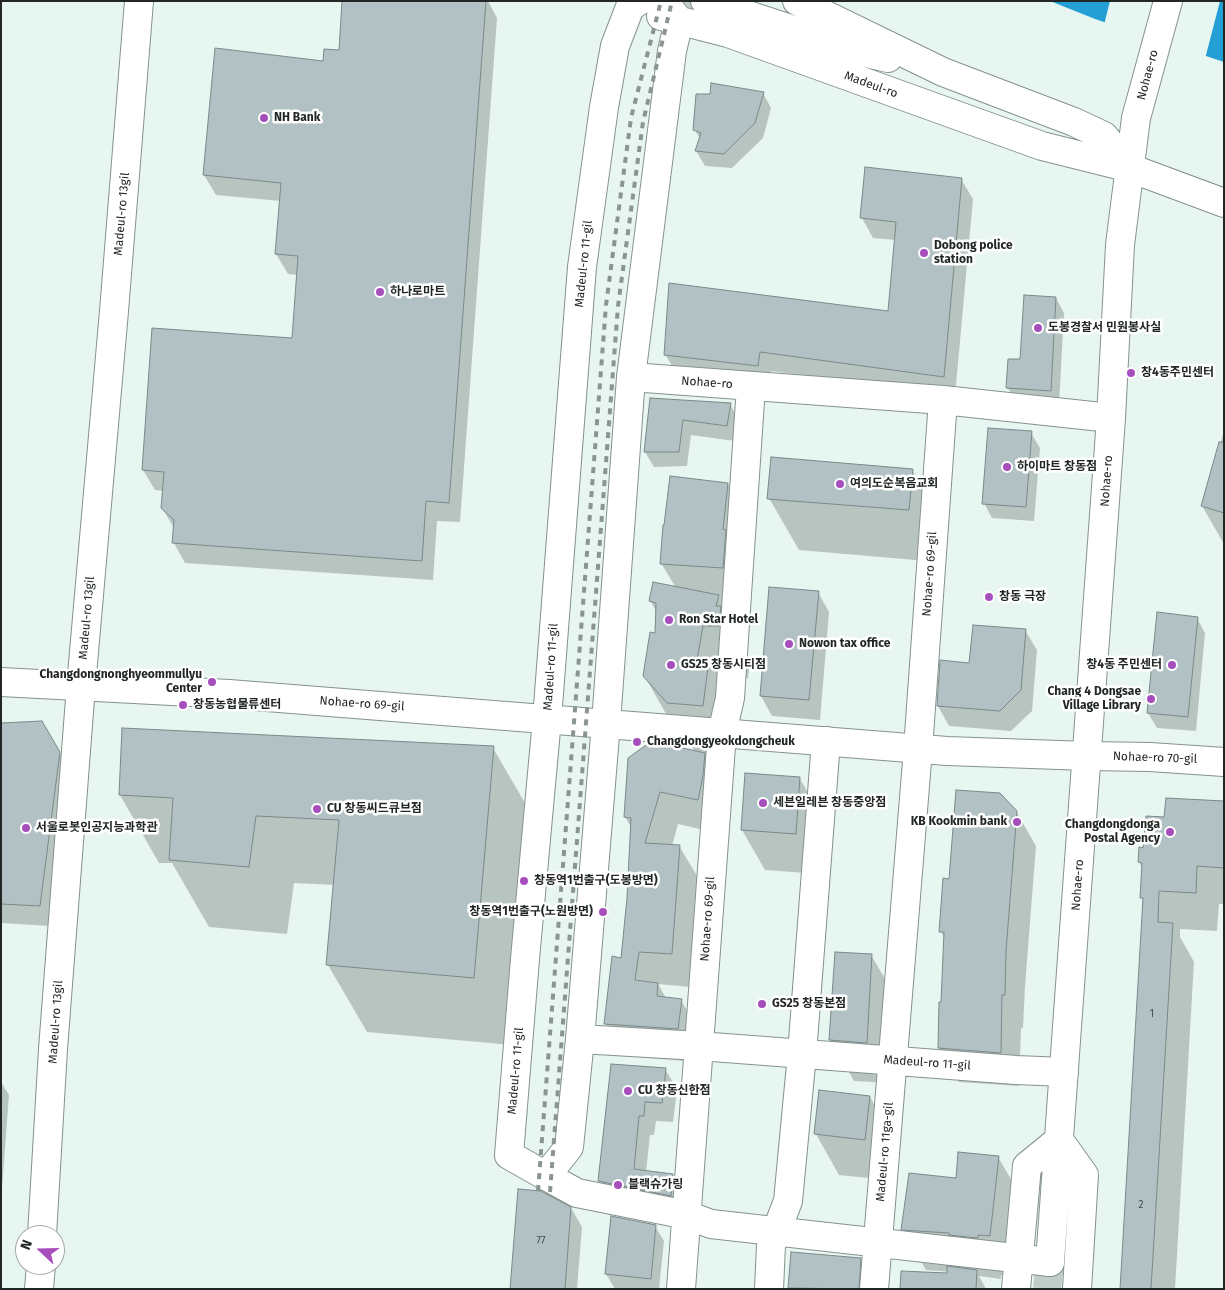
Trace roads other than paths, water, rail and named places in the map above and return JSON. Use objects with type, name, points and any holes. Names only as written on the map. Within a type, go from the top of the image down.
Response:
[{"type":"main road","name":"Madeul-ro 13gil","points":[[43,1225],[53,1049],[81,686],[139,1]]},
{"type":"main road","points":[[705,1],[858,51],[943,72]]},
{"type":"main road","points":[[797,1],[943,72],[1074,122],[1104,136],[1130,168]]},
{"type":"main road","name":"Nohae-ro","points":[[1019,1259],[1050,1262],[1111,418],[1120,245],[1136,118],[1168,1]]},
{"type":"main road","name":"Madeul-ro","points":[[627,3],[671,11],[728,34],[1042,146],[1130,168],[1224,203]]},
{"type":"main road","name":"Madeul-ro 11-gil","points":[[546,1176],[509,1155],[547,719],[582,267],[604,107],[615,46],[627,3]]},
{"type":"main road","points":[[671,11],[672,51],[630,377],[606,723],[580,1039],[569,1147],[546,1176],[577,1194],[687,1215],[712,1224],[1019,1259]]},
{"type":"main road","points":[[668,75],[686,46],[701,38],[728,34]]},
{"type":"main road","name":"Nohae-ro","points":[[630,377],[943,400],[1111,418]]},
{"type":"main road","name":"Nohae-ro 69-gil","points":[[699,1046],[722,733],[730,698],[750,386]]},
{"type":"main road","name":"Nohae-ro 69-gil","points":[[892,1060],[918,749],[943,400]]},
{"type":"main road","name":"Nohae-ro 69-gil","points":[[1,682],[229,694],[947,751],[1087,756]]},
{"type":"main road","points":[[769,1289],[771,1245],[788,1201],[802,1054],[826,741]]},
{"type":"main road","name":"Nohae-ro 70-gil","points":[[1087,756],[1150,757],[1224,762]]},
{"type":"main road","name":"Madeul-ro 11-gil","points":[[580,1039],[1064,1072]]},
{"type":"main road","points":[[681,1289],[699,1046]]},
{"type":"main road","name":"Madeul-ro 11ga-gil","points":[[874,1289],[892,1060]]},
{"type":"main road","points":[[1016,1289],[1027,1166],[1059,1140],[1084,1175],[1077,1289]]},
{"type":"main road","points":[[39,1289],[40,1275]]},
{"type":"water","points":[[1050,1],[1224,1],[1224,62],[1095,19]]},
{"type":"tunnel","points":[[671,1],[729,20]]},
{"type":"tunnel","points":[[1047,1289],[1050,1262]]},
{"type":"railway","points":[[538,1191],[606,305],[631,118],[661,1]]},
{"type":"railway","points":[[550,1192],[618,306],[643,122],[672,1]]},
{"type":"place","name":"NH Bank","points":[[264,118]]},
{"type":"place","name":"Dobong police station","points":[[924,253]]},
{"type":"place","name":"하나로마트","points":[[380,292]]},
{"type":"place","name":"도봉경찰서 민원봉사실","points":[[1038,328]]},
{"type":"place","name":"창4동주민센터","points":[[1131,373]]},
{"type":"place","name":"하이마트 창동점","points":[[1007,467]]},
{"type":"place","name":"여의도순복음교회","points":[[840,484]]},
{"type":"place","name":"창동 극장","points":[[989,597]]},
{"type":"place","name":"Ron Star Hotel","points":[[669,620]]},
{"type":"place","name":"Nowon tax office","points":[[789,644]]},
{"type":"place","name":"GS25 창동시티점","points":[[671,665]]},
{"type":"place","name":"창4동 주민센터","points":[[1172,665]]},
{"type":"place","name":"Changdongnonghyeommullyu Center","points":[[212,682]]},
{"type":"place","name":"Chang 4 Dongsae Village Library","points":[[1151,699]]},
{"type":"place","name":"창동농협물류센터","points":[[183,705]]},
{"type":"place","name":"Changdongyeokdongcheuk","points":[[637,742]]},
{"type":"place","name":"세븐일레븐 창동중앙점","points":[[763,803]]},
{"type":"place","name":"CU 창동씨드큐브점","points":[[317,809]]},
{"type":"place","name":"KB Kookmin bank","points":[[1017,822]]},
{"type":"place","name":"서울로봇인공지능과학관","points":[[26,828]]},
{"type":"place","name":"Changdongdonga Postal Agency","points":[[1170,832]]},
{"type":"place","name":"창동역1번출구(도봉방면)","points":[[524,881]]},
{"type":"place","name":"창동역1번출구(노원방면)","points":[[603,912]]},
{"type":"place","name":"GS25 창동본점","points":[[762,1004]]},
{"type":"place","name":"CU 창동신한점","points":[[628,1091]]},
{"type":"place","name":"블랙슈가링","points":[[618,1185]]}]
